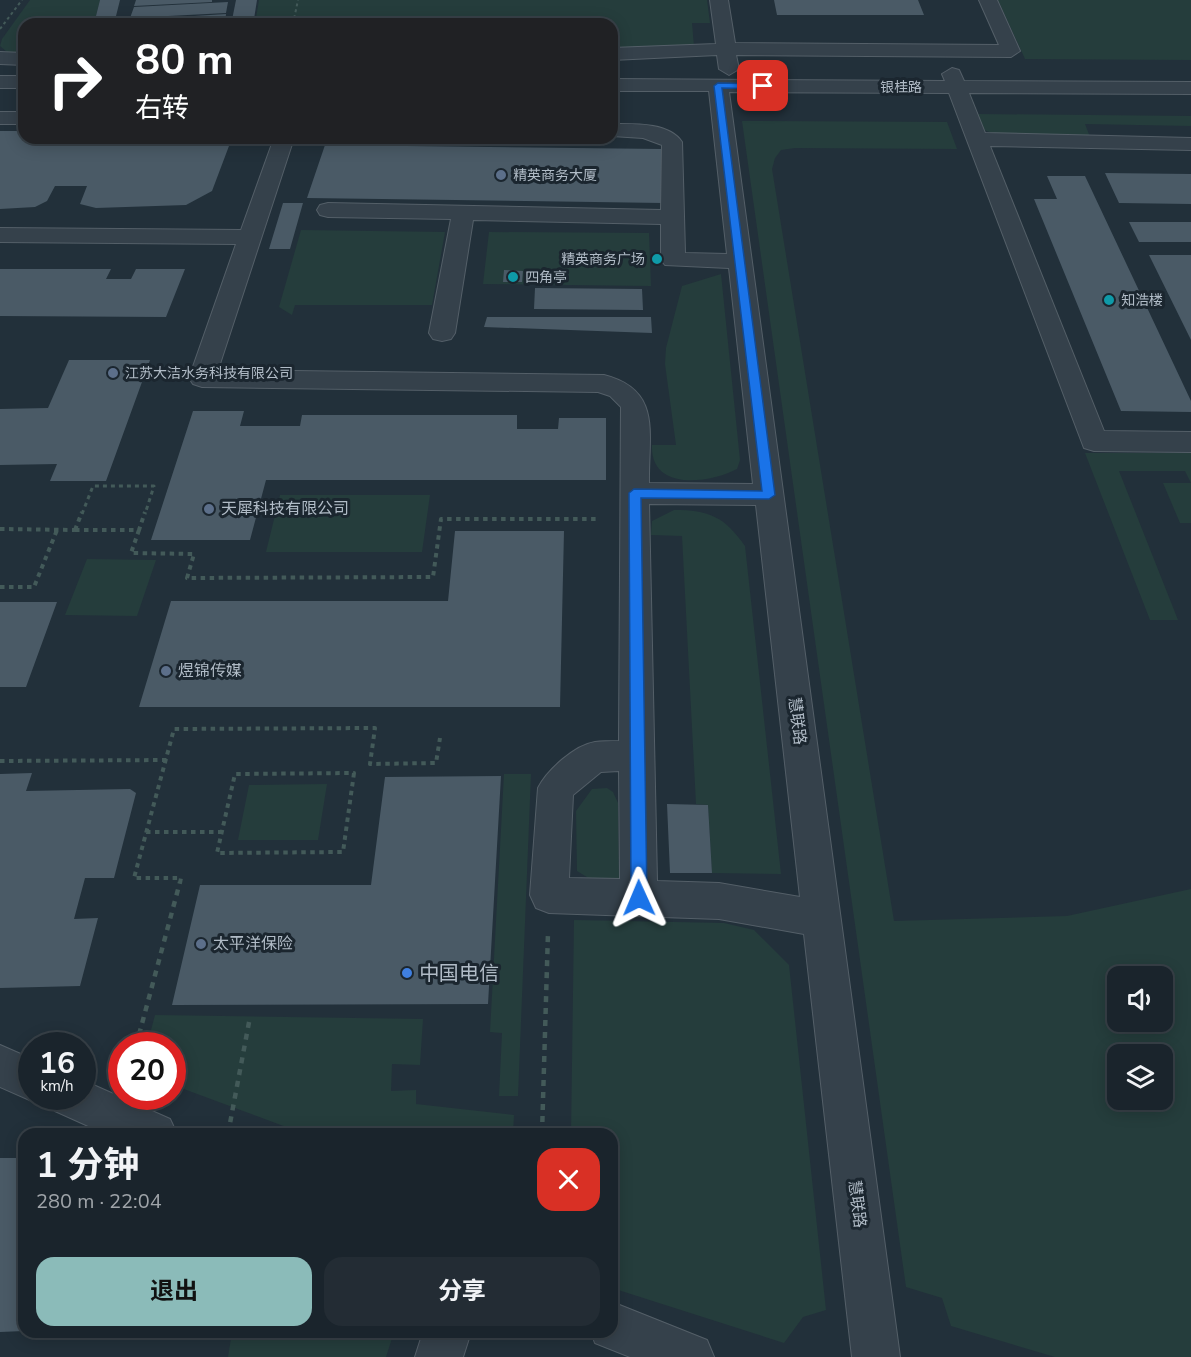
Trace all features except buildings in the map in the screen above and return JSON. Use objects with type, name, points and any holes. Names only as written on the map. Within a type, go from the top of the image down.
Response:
[{"type":"street","name":"慧联路","points":[[719,0],[726,49],[722,85],[740,261],[876,1357]]},
{"type":"street","points":[[618,54],[726,49],[1011,51],[987,0]]},
{"type":"street","points":[[723,28],[744,28]]},
{"type":"street","points":[[0,58],[18,59]]},
{"type":"street","points":[[0,70],[18,71]]},
{"type":"street","name":"银桂路","points":[[618,74],[722,85]]},
{"type":"street","name":"银桂路","points":[[618,85],[955,81],[1191,75]]},
{"type":"street","points":[[955,81],[1094,441],[1191,442]]},
{"type":"street","name":"银桂路","points":[[955,81],[1191,88]]},
{"type":"street","points":[[0,82],[18,82]]},
{"type":"street","points":[[618,95],[722,85]]},
{"type":"street","points":[[0,95],[18,95]]},
{"type":"street","points":[[0,118],[18,118]]},
{"type":"street","points":[[618,130],[647,131],[662,135],[672,142],[673,260],[740,261]]},
{"type":"street","points":[[977,139],[1191,144]]},
{"type":"street","points":[[282,144],[202,378],[615,386],[626,393],[634,406],[639,898]]},
{"type":"street","points":[[328,210],[674,217]]},
{"type":"street","points":[[442,333],[463,213]]},
{"type":"street","points":[[0,235],[250,237]]},
{"type":"street","points":[[635,506],[769,495]]},
{"type":"street","points":[[636,755],[594,757],[556,788],[549,895],[719,901],[822,920]]},
{"type":"street","points":[[0,1066],[18,1074]]},
{"type":"street","points":[[96,1108],[142,1128]]},
{"type":"street","points":[[618,1328],[690,1357]]},
{"type":"street","points":[[439,1357],[445,1338]]},
{"type":"path","points":[[0,29],[22,0]]},
{"type":"path","points":[[294,18],[298,0]]},
{"type":"path","points":[[75,530],[93,486],[154,486],[131,553],[194,554],[187,578],[433,577],[441,519],[635,506]]},
{"type":"path","points":[[0,529],[139,530]]},
{"type":"path","points":[[0,587],[34,587],[57,530]]},
{"type":"path","points":[[140,1032],[181,878],[134,878],[174,729],[375,728],[370,764],[436,763],[440,738]]},
{"type":"path","points":[[0,760],[167,760]]},
{"type":"path","points":[[354,773],[343,852],[217,853],[222,832],[235,774],[354,773]]},
{"type":"path","points":[[146,832],[222,832]]},
{"type":"path","points":[[542,1128],[549,895]]},
{"type":"path","points":[[229,1128],[250,1017]]},
{"type":"green space","points":[[30,0],[100,0],[96,18],[18,18],[18,54],[7,52],[0,46],[2,39]]},
{"type":"green space","points":[[259,0],[707,0],[710,23],[692,23],[694,47],[618,53],[618,18],[256,18]]},
{"type":"green space","points":[[998,0],[1191,0],[1191,60],[1025,59]]},
{"type":"green space","points":[[978,114],[1191,116],[1191,126],[1085,124],[1090,137],[995,134],[984,130]]},
{"type":"green space","points":[[742,121],[947,122],[957,149],[795,148],[781,150],[775,158],[772,169],[894,921],[1067,916],[1191,889],[1191,1357],[1055,1357],[951,1326],[942,1298],[906,1287]]},
{"type":"green space","points":[[301,230],[445,232],[432,305],[295,305],[292,315],[279,307]]},
{"type":"green space","points":[[489,232],[649,233],[651,286],[483,284]]},
{"type":"green space","points":[[721,274],[740,460],[737,469],[725,474],[697,480],[683,480],[670,477],[660,470],[654,460],[652,445],[676,445],[665,364],[666,348],[682,286]]},
{"type":"green space","points":[[1085,453],[1191,453],[1191,483],[1185,471],[1119,471],[1178,620],[1150,620]]},
{"type":"green space","points":[[1163,483],[1191,483],[1191,523],[1180,523]]},
{"type":"green space","points":[[280,495],[430,495],[422,552],[266,552]]},
{"type":"green space","points":[[674,510],[686,510],[715,517],[730,528],[745,546],[781,874],[712,873],[708,805],[696,804],[682,536],[651,535],[652,521]]},
{"type":"green space","points":[[87,559],[156,560],[137,616],[65,615]]},
{"type":"green space","points":[[504,774],[531,774],[518,1096],[499,1096],[502,1033],[490,1032]]},
{"type":"green space","points":[[327,784],[318,840],[238,840],[249,785]]},
{"type":"green space","points":[[607,788],[613,792],[618,803],[619,878],[595,882],[577,871],[576,811],[592,789]]},
{"type":"green space","points":[[574,920],[724,923],[754,930],[789,965],[826,1310],[803,1317],[784,1343],[618,1290],[618,1128],[571,1128]]},
{"type":"green space","points":[[155,1015],[423,1019],[420,1065],[392,1064],[391,1091],[416,1090],[416,1104],[514,1115],[513,1128],[289,1128],[186,1090],[186,1032],[150,1032]]},
{"type":"green space","points":[[231,1338],[392,1338],[386,1357],[228,1357]]},
{"type":"place","name":"精英商务大厦","points":[[501,175]]},
{"type":"place","name":"精英商务广场","points":[[657,259]]},
{"type":"place","name":"四角亭","points":[[513,277]]},
{"type":"place","name":"知浩楼","points":[[1109,300]]},
{"type":"place","name":"江苏大洁水务科技有限公司","points":[[113,373]]},
{"type":"place","name":"天犀科技有限公司","points":[[209,509]]},
{"type":"place","name":"煜锦传媒","points":[[166,671]]},
{"type":"place","name":"太平洋保险","points":[[201,944]]},
{"type":"place","name":"中国电信","points":[[407,973]]},
{"type":"route","points":[[639,898],[634,493],[769,495],[718,86],[763,86]]}]
